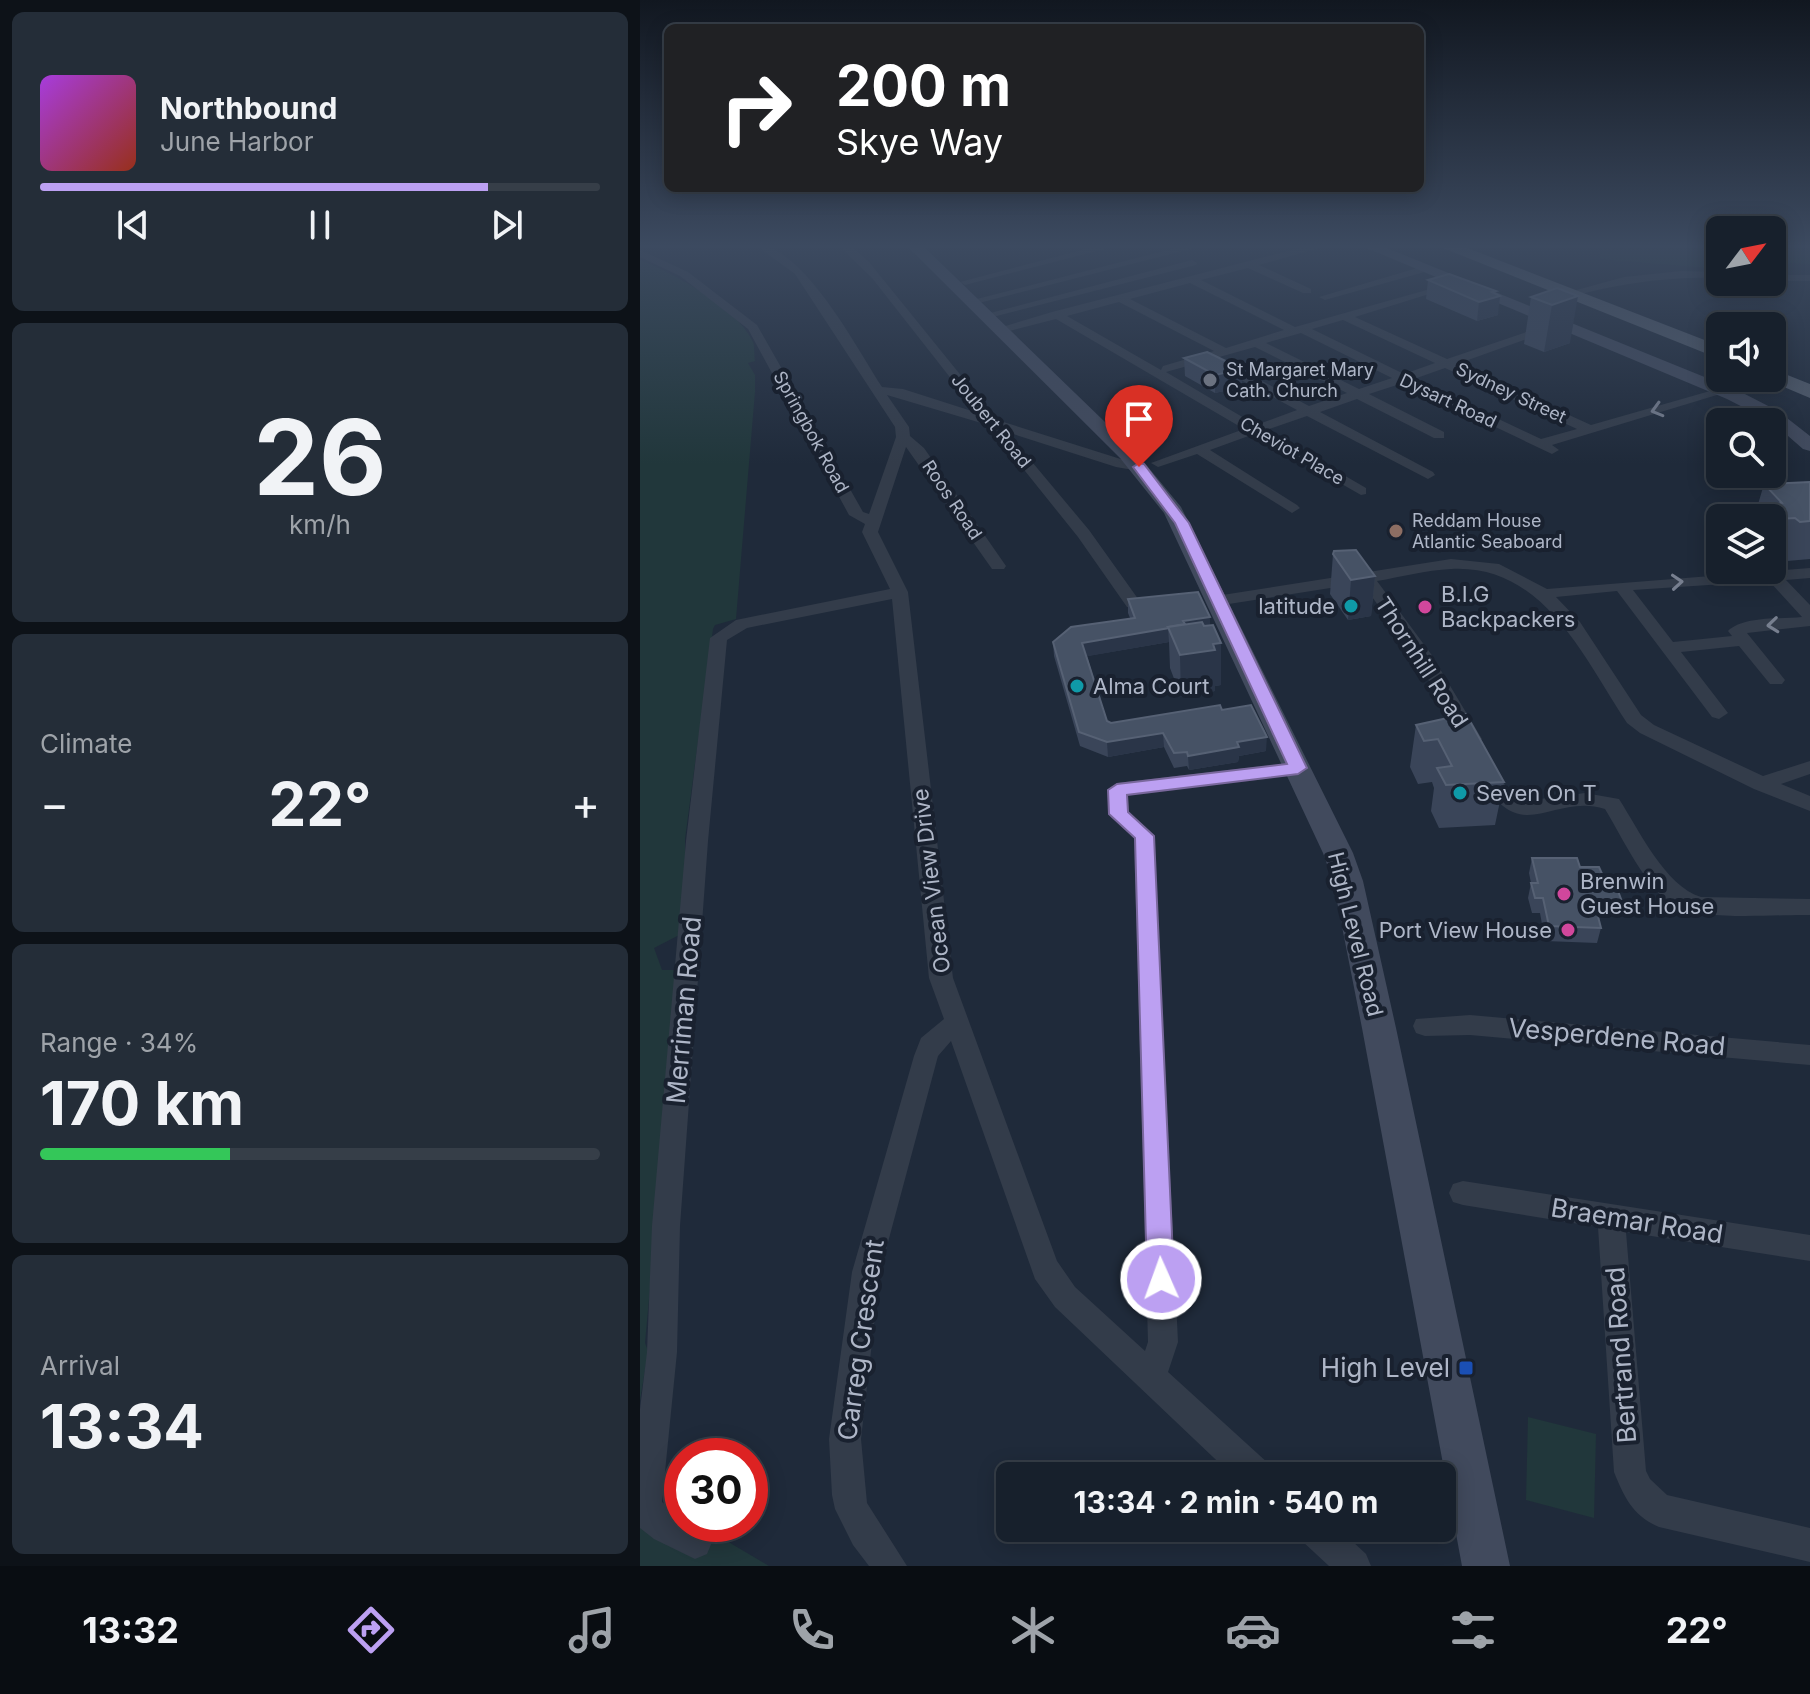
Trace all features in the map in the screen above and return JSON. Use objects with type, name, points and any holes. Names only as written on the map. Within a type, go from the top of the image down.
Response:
[{"type":"main road","points":[[1639,317],[1706,347]]},
{"type":"main road","points":[[1657,317],[1706,333]]},
{"type":"main road","points":[[1786,365],[1810,375]]},
{"type":"main road","points":[[1786,381],[1810,392]]},
{"type":"street","name":"Springbok Road","points":[[740,317],[753,327],[857,515],[872,521]]},
{"type":"street","points":[[829,317],[902,427],[903,437],[872,521]]},
{"type":"street","name":"Joubert Road","points":[[908,317],[1086,539],[1133,603]]},
{"type":"street","name":"High Level Road","points":[[991,317],[1148,465],[1182,523],[1216,601],[1327,828],[1348,881],[1486,1566]]},
{"type":"street","name":"Cheviot Place","points":[[1061,317],[1361,491]]},
{"type":"street","points":[[1157,317],[1225,352]]},
{"type":"street","name":"Dysart Road","points":[[1271,317],[1546,447],[1590,430]]},
{"type":"street","points":[[1167,369],[1340,317]]},
{"type":"street","name":"Sydney Street","points":[[1346,317],[1590,430]]},
{"type":"street","points":[[1549,317],[1706,383]]},
{"type":"street","points":[[878,391],[898,392],[1121,464],[1148,465],[1563,323],[1753,398],[1782,413],[1810,434]]},
{"type":"street","points":[[1257,343],[1439,435]]},
{"type":"street","points":[[1208,357],[1428,475]]},
{"type":"street","points":[[1590,430],[1721,392]]},
{"type":"street","points":[[1726,392],[1771,415],[1810,445]]},
{"type":"street","name":"Roos Road","points":[[903,437],[919,451],[998,566]]},
{"type":"street","points":[[1199,449],[1292,508]]},
{"type":"street","name":"Ocean View Drive","points":[[872,521],[871,539],[900,592],[941,978],[955,1024],[1053,1284],[1242,1462]]},
{"type":"street","points":[[1216,601],[1451,564],[1481,564],[1505,570],[1544,594],[1574,626],[1634,719],[1662,738],[1810,804]]},
{"type":"street","points":[[1786,574],[1810,573]]},
{"type":"street","name":"Thornhill Road","points":[[1366,577],[1422,654],[1461,719],[1500,794],[1524,807],[1594,799],[1612,804],[1664,885],[1681,899],[1701,905],[1810,907]]},
{"type":"street","points":[[1544,594],[1706,580]]},
{"type":"street","points":[[1781,584],[1810,615]]},
{"type":"street","points":[[1621,586],[1719,713]]},
{"type":"street","name":"Merriman Road","points":[[664,1527],[656,1523],[645,1504],[662,1352],[666,1226],[697,841],[719,638],[742,624],[900,592]]},
{"type":"street","points":[[1669,648],[1810,621]]},
{"type":"street","points":[[1739,636],[1776,680]]},
{"type":"street","points":[[1761,784],[1810,767]]},
{"type":"street","points":[[1151,1377],[1163,1342],[1144,836],[1119,814],[1117,790],[1298,768]]},
{"type":"street","name":"Carreg Crescent","points":[[890,1566],[865,1533],[848,1495],[847,1420],[866,1272],[891,1171],[930,1045],[955,1024]]},
{"type":"street","name":"Vesperdene Road","points":[[1425,1026],[1470,1025],[1810,1055]]},
{"type":"street","name":"Braemar Road","points":[[1463,1193],[1810,1248]]},
{"type":"street","name":"Bertrand Road","points":[[1611,1217],[1630,1472],[1638,1491],[1659,1510],[1810,1545]]},
{"type":"street","points":[[1328,1542],[1354,1566]]},
{"type":"green space","points":[[640,317],[734,317],[753,342],[755,361],[748,363],[755,375],[755,392],[736,619],[715,625],[713,629],[685,839],[685,932],[654,948],[662,970],[679,970],[645,1343],[648,1351],[640,1401]]},
{"type":"green space","points":[[1528,1417],[1596,1434],[1594,1518],[1526,1500]]},
{"type":"green space","points":[[640,1506],[664,1509],[664,1542],[728,1542],[769,1566],[640,1566]]},
{"type":"building","points":[[1207,352],[1242,369],[1215,375],[1184,358]]},
{"type":"building","points":[[1810,482],[1810,521],[1786,519],[1786,504],[1778,504],[1782,503],[1768,488],[1786,488],[1786,483]]},
{"type":"building","points":[[1356,550],[1375,576],[1351,580],[1333,554],[1334,551]]},
{"type":"building","points":[[1198,592],[1210,617],[1183,621],[1185,624],[1169,628],[1082,643],[1107,721],[1111,723],[1220,705],[1222,710],[1251,705],[1267,737],[1237,742],[1239,747],[1188,756],[1187,752],[1174,753],[1163,733],[1107,742],[1079,732],[1053,642],[1071,627],[1135,618],[1128,599]]},
{"type":"building","points":[[1202,622],[1204,626],[1213,625],[1221,643],[1213,644],[1215,650],[1180,655],[1168,627]]},
{"type":"building","points":[[1466,714],[1504,782],[1446,785],[1437,768],[1452,766],[1438,739],[1424,741],[1416,725]]},
{"type":"building","points":[[1532,858],[1577,858],[1580,867],[1599,867],[1603,876],[1615,883],[1621,899],[1594,901],[1601,928],[1549,926],[1543,898],[1535,898],[1531,883],[1538,883]]},
{"type":"place","name":"St Margaret Mary Cath. Church","points":[[1210,380]]},
{"type":"place","name":"Reddam House Atlantic Seaboard","points":[[1396,531]]},
{"type":"place","name":"latitude","points":[[1351,606]]},
{"type":"place","name":"B.I.G Backpackers","points":[[1425,607]]},
{"type":"place","name":"Alma Court","points":[[1077,686]]},
{"type":"place","name":"Seven On T","points":[[1460,793]]},
{"type":"place","name":"Brenwin Guest House","points":[[1564,894]]},
{"type":"place","name":"Port View House","points":[[1568,930]]},
{"type":"place","name":"High Level","points":[[1466,1368]]},
{"type":"route","points":[[1139,467],[1182,523],[1216,601],[1298,768],[1117,790],[1119,814],[1144,836],[1161,1279]]}]
